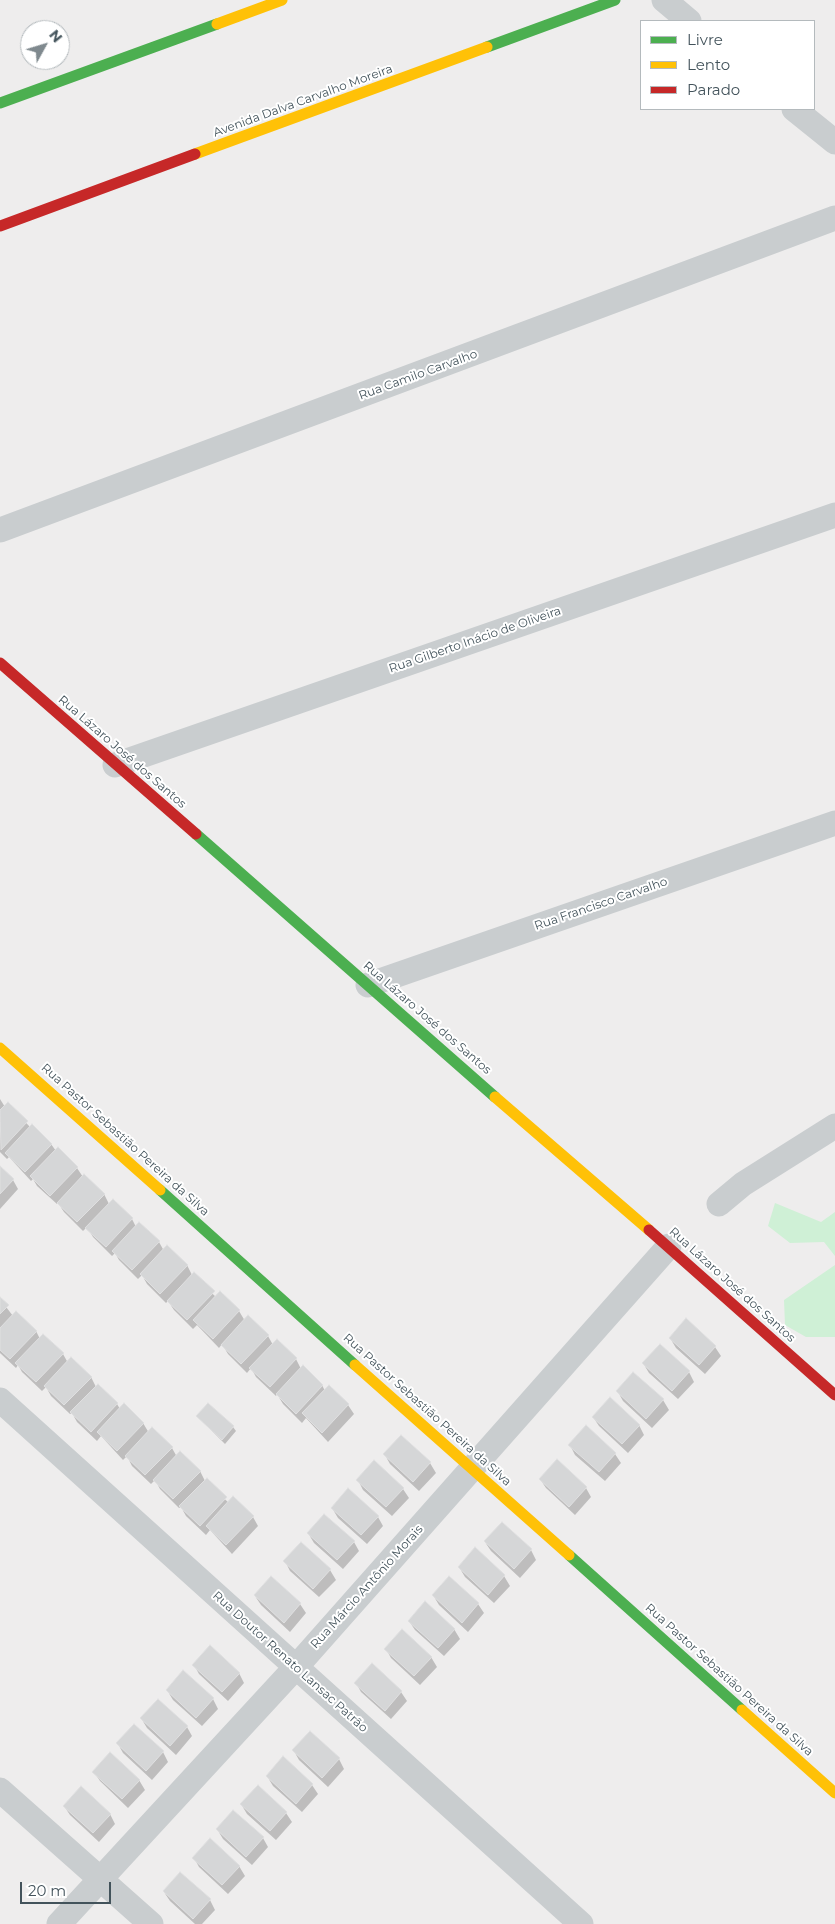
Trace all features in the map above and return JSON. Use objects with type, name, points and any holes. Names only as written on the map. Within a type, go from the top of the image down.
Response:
[{"type":"street","points":[[0,103],[282,0]]},
{"type":"street","points":[[582,0],[593,9]]},
{"type":"street","name":"Avenida Dalva Carvalho Moreira","points":[[0,226],[615,0]]},
{"type":"street","points":[[664,0],[688,20]]},
{"type":"street","points":[[795,110],[835,142]]},
{"type":"street","name":"Rua Camilo Carvalho","points":[[0,530],[835,218]]},
{"type":"street","name":"Rua Gilberto Inácio de Oliveira","points":[[115,765],[835,515]]},
{"type":"street","name":"Rua Lázaro José dos Santos","points":[[0,663],[588,1178],[669,1246],[835,1395]]},
{"type":"street","name":"Rua Francisco Carvalho","points":[[368,985],[835,823]]},
{"type":"street","name":"Rua Pastor Sebastião Pereira da Silva","points":[[0,1048],[835,1793]]},
{"type":"street","points":[[718,1204],[744,1184],[835,1126]]},
{"type":"street","name":"Rua Márcio Antônio Morais","points":[[59,1924],[296,1667],[669,1246]]},
{"type":"street","name":"Rua Doutor Renato Lansac Patrão","points":[[0,1400],[580,1924]]},
{"type":"street","points":[[0,1790],[151,1924]]},
{"type":"green space","points":[[775,1203],[821,1222],[835,1212],[835,1256],[824,1242],[790,1243],[768,1226]]},
{"type":"green space","points":[[835,1265],[835,1337],[806,1337],[785,1325],[784,1300]]},
{"type":"building","points":[[8,1102],[28,1121],[1,1150],[0,1110]]},
{"type":"building","points":[[32,1124],[52,1144],[25,1172],[5,1153]]},
{"type":"building","points":[[58,1147],[78,1167],[50,1196],[30,1176]]},
{"type":"building","points":[[0,1166],[14,1179],[0,1194]]},
{"type":"building","points":[[84,1174],[105,1194],[77,1222],[57,1203]]},
{"type":"building","points":[[113,1199],[133,1218],[106,1247],[85,1228]]},
{"type":"building","points":[[139,1222],[160,1241],[132,1270],[112,1251]]},
{"type":"building","points":[[167,1245],[188,1265],[160,1294],[140,1274]]},
{"type":"building","points":[[194,1272],[215,1291],[187,1320],[167,1301]]},
{"type":"building","points":[[220,1291],[240,1310],[213,1339],[193,1320]]},
{"type":"building","points":[[0,1297],[9,1305],[0,1314]]},
{"type":"building","points":[[16,1311],[37,1331],[10,1359],[0,1350],[0,1328]]},
{"type":"building","points":[[248,1315],[269,1335],[241,1364],[221,1345]]},
{"type":"building","points":[[686,1318],[716,1346],[699,1365],[669,1338]]},
{"type":"building","points":[[43,1334],[64,1353],[36,1382],[15,1363]]},
{"type":"building","points":[[277,1339],[297,1358],[270,1387],[249,1368]]},
{"type":"building","points":[[660,1344],[690,1371],[672,1391],[642,1363]]},
{"type":"building","points":[[71,1357],[92,1377],[64,1405],[44,1386]]},
{"type":"building","points":[[303,1365],[323,1385],[296,1414],[276,1394]]},
{"type":"building","points":[[633,1372],[664,1399],[646,1419],[616,1391]]},
{"type":"building","points":[[98,1384],[118,1403],[91,1432],[70,1412]]},
{"type":"building","points":[[329,1385],[349,1404],[322,1433],[302,1413]]},
{"type":"building","points":[[610,1397],[640,1425],[622,1444],[592,1417]]},
{"type":"building","points":[[124,1403],[144,1423],[117,1451],[97,1432]]},
{"type":"building","points":[[208,1403],[234,1426],[222,1440],[196,1416]]},
{"type":"building","points":[[586,1425],[616,1453],[599,1472],[568,1445]]},
{"type":"building","points":[[152,1427],[173,1447],[145,1475],[125,1456]]},
{"type":"building","points":[[401,1435],[431,1462],[413,1482],[383,1454]]},
{"type":"building","points":[[180,1451],[201,1471],[173,1499],[153,1480]]},
{"type":"building","points":[[557,1459],[587,1487],[569,1507],[539,1479]]},
{"type":"building","points":[[374,1460],[404,1488],[386,1507],[356,1480]]},
{"type":"building","points":[[207,1478],[227,1497],[200,1526],[179,1506]]},
{"type":"building","points":[[348,1488],[379,1516],[361,1535],[331,1508]]},
{"type":"building","points":[[233,1496],[254,1516],[226,1545],[206,1526]]},
{"type":"building","points":[[324,1514],[355,1541],[337,1560],[307,1533]]},
{"type":"building","points":[[502,1522],[532,1549],[514,1569],[484,1541]]},
{"type":"building","points":[[301,1542],[331,1569],[313,1589],[283,1561]]},
{"type":"building","points":[[475,1547],[505,1575],[488,1595],[458,1567]]},
{"type":"building","points":[[271,1576],[301,1603],[284,1623],[254,1595]]},
{"type":"building","points":[[449,1576],[479,1603],[462,1623],[432,1595]]},
{"type":"building","points":[[425,1601],[455,1629],[438,1648],[408,1621]]},
{"type":"building","points":[[402,1629],[432,1657],[414,1676],[384,1649]]},
{"type":"building","points":[[210,1645],[240,1673],[222,1692],[192,1665]]},
{"type":"building","points":[[372,1663],[402,1691],[385,1711],[354,1683]]},
{"type":"building","points":[[183,1670],[214,1698],[196,1718],[166,1690]]},
{"type":"building","points":[[158,1699],[188,1726],[170,1746],[140,1718]]},
{"type":"building","points":[[134,1724],[164,1751],[146,1771],[116,1743]]},
{"type":"building","points":[[310,1731],[340,1758],[322,1778],[292,1750]]},
{"type":"building","points":[[110,1752],[140,1780],[122,1799],[92,1772]]},
{"type":"building","points":[[283,1756],[313,1784],[296,1804],[266,1776]]},
{"type":"building","points":[[258,1785],[287,1812],[270,1831],[240,1804]]},
{"type":"building","points":[[81,1786],[111,1814],[93,1833],[63,1806]]},
{"type":"building","points":[[233,1810],[264,1837],[246,1857],[216,1829]]},
{"type":"building","points":[[210,1838],[240,1866],[222,1885],[192,1858]]},
{"type":"building","points":[[180,1872],[211,1899],[193,1919],[163,1891]]},
{"type":"traffic: fast","points":[[487,47],[615,0]]},
{"type":"traffic: fast","points":[[0,103],[217,24]]},
{"type":"traffic: fast","points":[[196,834],[495,1097]]},
{"type":"traffic: fast","points":[[160,1190],[355,1365]]},
{"type":"traffic: fast","points":[[569,1555],[742,1710]]},
{"type":"traffic: slow","points":[[217,24],[282,0]]},
{"type":"traffic: slow","points":[[195,154],[487,47]]},
{"type":"traffic: slow","points":[[0,1048],[160,1190]]},
{"type":"traffic: slow","points":[[495,1097],[649,1230]]},
{"type":"traffic: slow","points":[[355,1365],[569,1555]]},
{"type":"traffic: slow","points":[[742,1710],[835,1793]]},
{"type":"traffic: jam","points":[[0,226],[195,154]]},
{"type":"traffic: jam","points":[[0,663],[196,834]]},
{"type":"traffic: jam","points":[[649,1230],[835,1395]]}]
